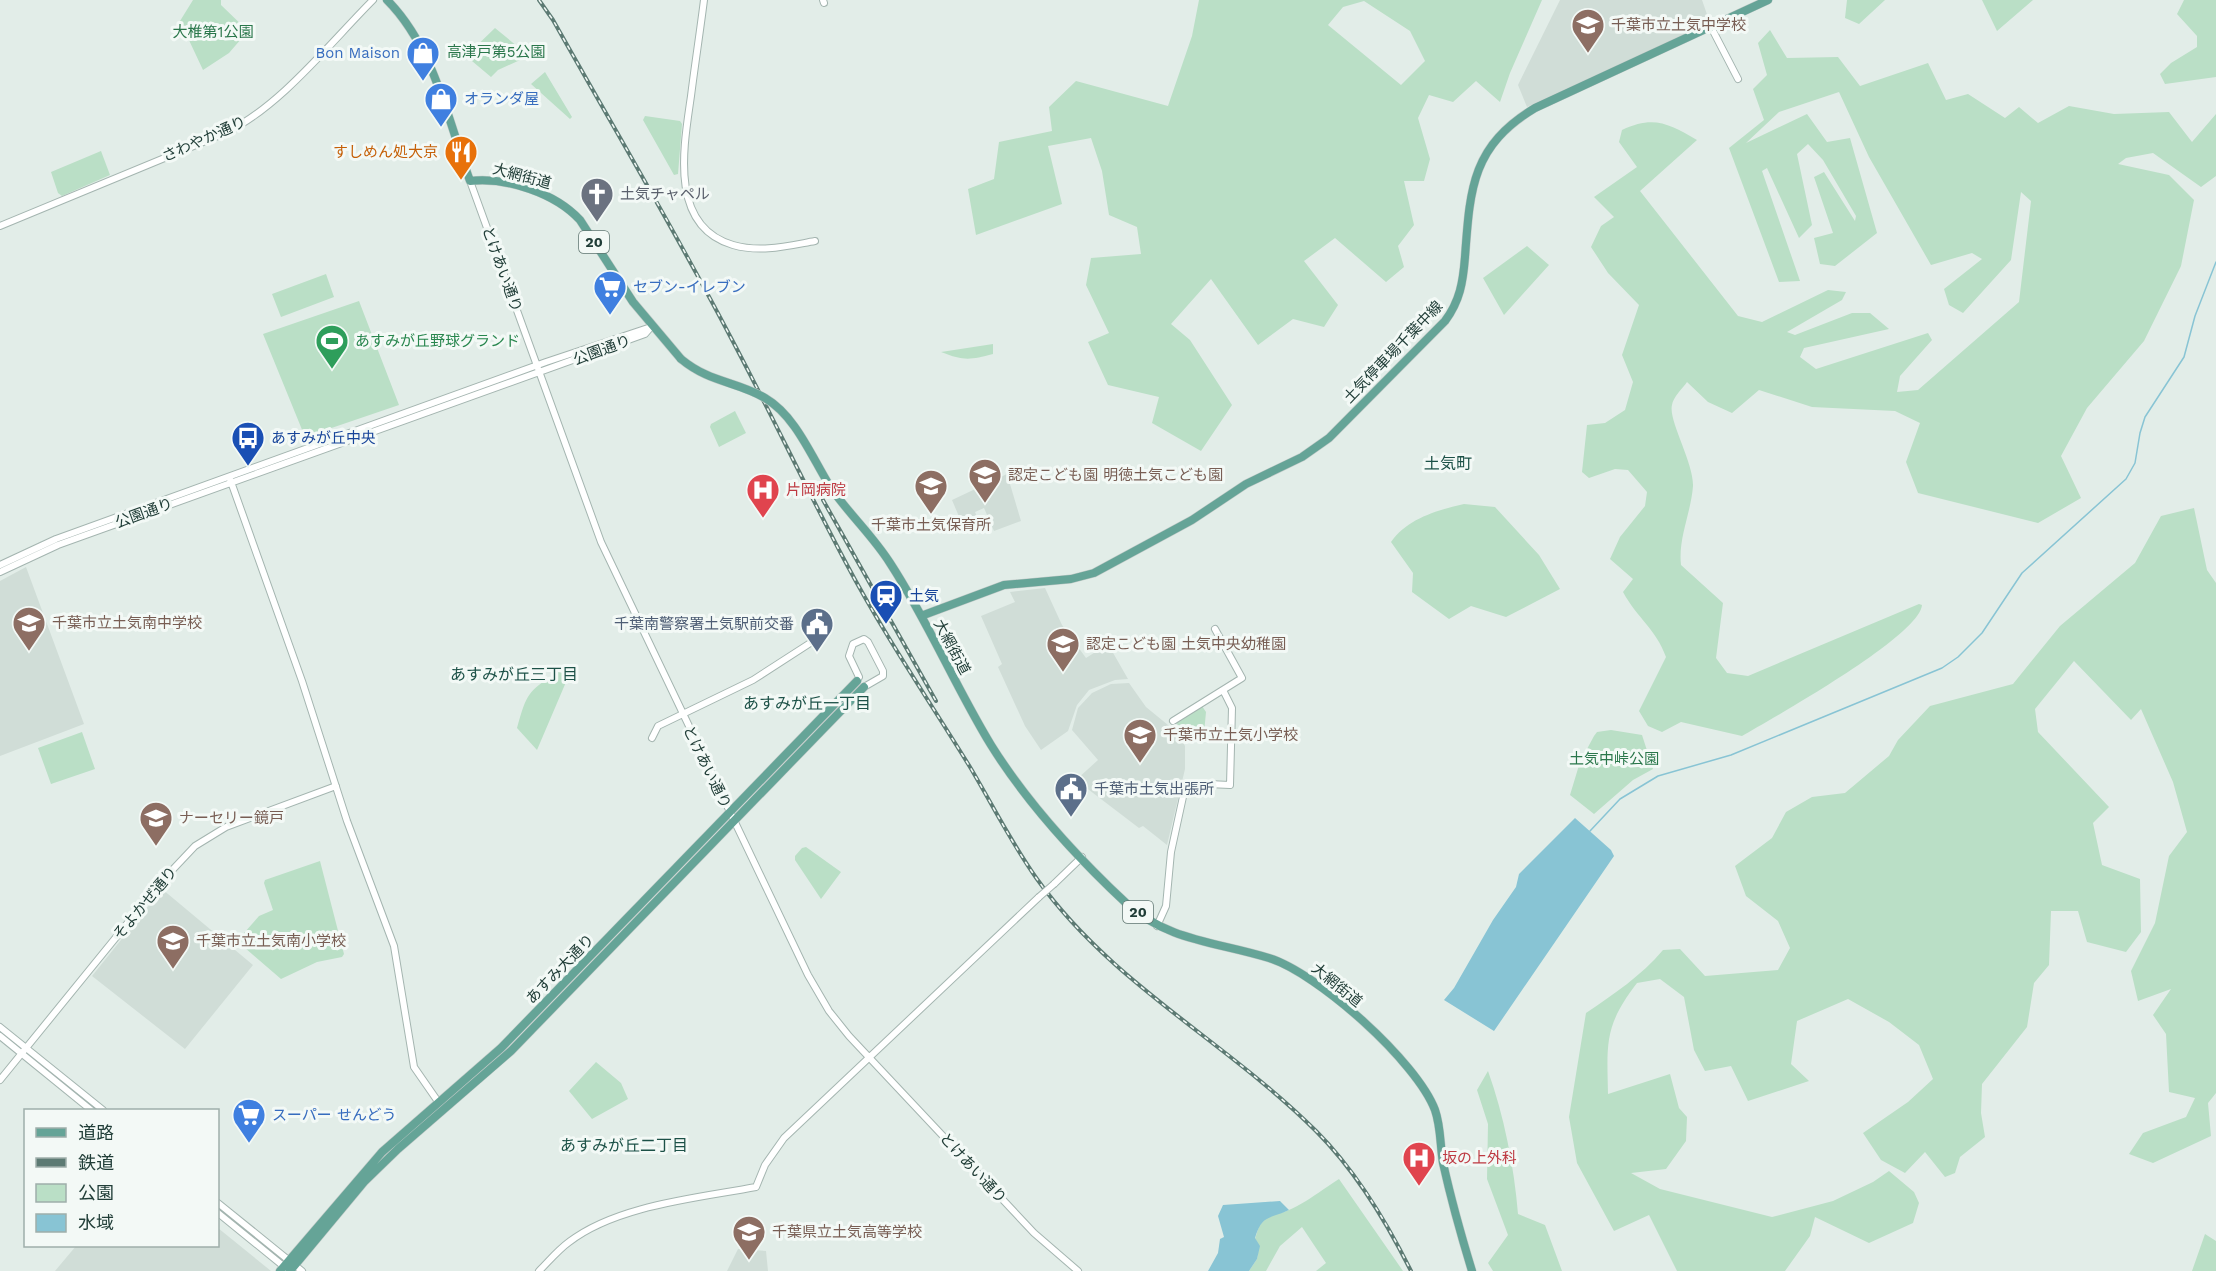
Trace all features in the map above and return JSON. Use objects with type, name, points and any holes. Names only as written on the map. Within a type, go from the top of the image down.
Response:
[{"type":"main road","name":"大網街道","points":[[387,0],[405,21],[424,51],[470,181],[495,180],[551,197],[571,210],[651,327],[681,359],[700,374],[751,392],[775,405],[790,421],[831,488],[874,540],[921,616],[959,688],[1015,781],[1041,814],[1127,903],[1157,926],[1179,936],[1270,958],[1292,967],[1335,997],[1407,1067],[1435,1110],[1448,1182],[1472,1271]]},
{"type":"main road","name":"土気停車場千葉中線","points":[[921,616],[1004,585],[1071,579],[1094,573],[1192,520],[1258,477],[1302,457],[1324,443],[1444,321],[1457,302],[1463,280],[1470,192],[1479,165],[1495,140],[1512,123],[1535,108],[1768,0]]},
{"type":"main road","name":"あすみ大通り","points":[[288,1267],[376,1158],[501,1048],[861,684]]},
{"type":"main road","name":"あすみ大通り","points":[[288,1267],[384,1163],[511,1051],[733,822],[861,684]]},
{"type":"street","name":"さわやか通り","points":[[0,226],[246,122],[275,99],[373,0]]},
{"type":"street","points":[[704,0],[683,160],[684,182],[694,213],[715,237],[733,245],[772,249],[815,241]]},
{"type":"street","points":[[1712,27],[1738,79]]},
{"type":"street","name":"とけあい通り","points":[[470,181],[601,542],[681,714],[812,983],[837,1022],[868,1056],[1034,1233],[1078,1271]]},
{"type":"street","name":"公園通り","points":[[0,572],[58,544],[230,479],[536,365],[651,327]]},
{"type":"street","name":"公園通り","points":[[0,565],[56,539],[539,373],[645,334],[651,327]]},
{"type":"street","points":[[230,479],[394,946],[414,1067],[439,1103]]},
{"type":"street","points":[[1173,721],[1242,678],[1215,629]]},
{"type":"street","points":[[652,738],[658,726],[753,680],[818,638]]},
{"type":"street","points":[[864,639],[868,642],[883,671],[883,676],[861,684],[849,656],[853,644],[864,639]]},
{"type":"street","points":[[1157,926],[1166,906],[1171,852],[1186,783],[1230,785],[1232,708],[1223,690]]},
{"type":"street","name":"そよかぜ通り","points":[[0,1080],[161,882],[195,846],[226,827],[336,786]]},
{"type":"street","points":[[539,1271],[569,1242],[592,1227],[612,1219],[639,1210],[756,1187],[775,1148],[868,1056],[1083,857]]},
{"type":"street","points":[[0,1027],[90,1109]]},
{"type":"street","points":[[0,1036],[24,1051],[102,1109]]},
{"type":"street","points":[[219,1204],[288,1267]]},
{"type":"street","points":[[219,1213],[288,1267],[302,1271]]},
{"type":"shaded area","name":"千葉市立土気中学校","points":[[1560,0],[1702,0],[1710,23],[1527,107],[1518,85]]},
{"type":"shaded area","name":"認定こども園 明徳土気こども園","points":[[1007,474],[1021,521],[994,531],[984,508],[975,512],[981,526],[966,533],[952,500]]},
{"type":"shaded area","name":"千葉市立土気南中学校","points":[[26,567],[84,724],[0,756],[0,581]]},
{"type":"shaded area","name":"認定こども園 土気中央幼稚園","points":[[1045,588],[1062,625],[1086,658],[1108,644],[1128,679],[1115,680],[1089,690],[1077,705],[1068,731],[1041,750],[1025,726],[998,667],[1002,664],[981,616],[1015,602],[1010,592]]},
{"type":"shaded area","name":"千葉市立土気小学校","points":[[1129,683],[1146,707],[1179,734],[1185,746],[1185,769],[1167,845],[1143,826],[1139,828],[1076,780],[1098,760],[1072,730],[1078,708],[1092,693],[1111,684]]},
{"type":"shaded area","name":"千葉市立土気南小学校","points":[[162,889],[253,965],[185,1049],[92,976]]},
{"type":"shaded area","points":[[219,1229],[271,1271],[55,1271],[75,1247],[219,1247]]},
{"type":"shaded area","name":"千葉県立土気高等学校","points":[[738,1249],[766,1251],[768,1271],[727,1271]]},
{"type":"green space","name":"大椎第1公園","points":[[193,0],[221,0],[221,5],[248,31],[229,53],[203,70],[180,21]]},
{"type":"green space","points":[[1199,0],[1542,0],[1500,102],[1476,81],[1453,102],[1429,95],[1418,118],[1430,159],[1424,181],[1404,181],[1414,225],[1398,246],[1404,267],[1386,282],[1335,238],[1304,261],[1338,305],[1324,327],[1293,319],[1258,345],[1211,279],[1171,324],[1190,340],[1232,405],[1201,451],[1152,423],[1159,397],[1108,385],[1088,342],[1109,333],[1086,285],[1091,258],[1141,254],[1137,227],[1109,215],[1102,171],[1091,138],[1048,146],[1062,204],[976,235],[968,189],[994,179],[999,142],[1052,131],[1049,107],[1076,81],[1168,106],[1192,36]],"holes":[[[1364,1],[1410,31],[1425,61],[1401,85],[1328,25],[1343,7]]]},
{"type":"green space","points":[[1847,0],[1885,0],[1859,24],[1845,18]]},
{"type":"green space","points":[[1982,0],[2033,0],[1997,31]]},
{"type":"green space","points":[[2184,0],[2216,0],[2216,77],[2165,84],[2160,74],[2171,63],[2197,47],[2197,36],[2177,14]]},
{"type":"green space","name":"高津戸第5公園","points":[[495,28],[529,56],[498,70],[491,77],[466,56]]},
{"type":"green space","points":[[1770,30],[1787,58],[1838,57],[1860,86],[1928,63],[1946,100],[1968,94],[2005,118],[2019,107],[2038,123],[2069,106],[2114,114],[2169,112],[2192,142],[2216,114],[2216,176],[2201,187],[2153,153],[2126,158],[2118,164],[2169,175],[2194,200],[2181,266],[2144,341],[2087,408],[2061,456],[2081,498],[2038,523],[1918,493],[1906,462],[1920,423],[1895,411],[1812,407],[1759,390],[1732,413],[1708,402],[1687,382],[1672,405],[1674,421],[1690,466],[1693,486],[1681,545],[1681,565],[1723,603],[1716,658],[1727,673],[1748,676],[1919,604],[1922,605],[1915,619],[1872,655],[1812,695],[1742,736],[1681,722],[1662,732],[1648,726],[1639,711],[1666,657],[1652,631],[1623,592],[1633,579],[1610,559],[1620,537],[1645,506],[1647,492],[1628,470],[1615,469],[1589,478],[1582,472],[1587,425],[1605,423],[1625,410],[1633,382],[1622,355],[1639,305],[1608,273],[1591,247],[1601,226],[1614,217],[1594,197],[1637,167],[1619,142],[1622,130],[1643,123],[1661,123],[1697,140],[1640,191],[1738,316],[1762,322],[1828,290],[1846,292],[1842,300],[1787,332],[1795,335],[1852,313],[1870,313],[1889,329],[1804,348],[1800,357],[1816,369],[1928,333],[1932,340],[1900,376],[1897,392],[1918,390],[2019,302],[2031,201],[2021,192],[2011,260],[1963,313],[1949,305],[1944,289],[1982,259],[1972,253],[1931,265],[1869,157],[1839,92],[1779,112],[1746,143],[1807,114],[1827,142],[1850,138],[1877,233],[1835,266],[1820,264],[1814,238],[1833,233],[1814,177],[1824,172],[1855,221],[1856,216],[1823,160],[1808,144],[1797,154],[1812,225],[1799,238],[1767,168],[1762,171],[1800,281],[1779,282],[1729,148],[1764,120],[1753,89],[1767,75],[1758,43]]},
{"type":"green space","points":[[545,72],[572,117],[570,119],[531,84]]},
{"type":"green space","points":[[645,116],[680,121],[682,124],[678,174],[674,175],[643,120]]},
{"type":"green space","points":[[101,151],[110,175],[62,196],[58,193],[51,172]]},
{"type":"green space","points":[[1527,246],[1549,265],[1504,315],[1483,278]]},
{"type":"green space","points":[[326,274],[334,297],[281,317],[272,294]]},
{"type":"green space","name":"あすみが丘野球グランド","points":[[359,301],[399,405],[305,437],[263,334]]},
{"type":"green space","points":[[993,344],[993,354],[967,359],[941,352]]},
{"type":"green space","points":[[735,411],[746,433],[719,447],[710,427],[711,424]]},
{"type":"green space","points":[[1464,504],[1495,507],[1539,555],[1560,589],[1506,617],[1471,606],[1449,619],[1412,592],[1413,573],[1391,542],[1414,521],[1443,509]]},
{"type":"green space","points":[[2194,508],[2207,570],[2216,583],[2216,1093],[2208,1103],[2211,1136],[2153,1163],[2129,1154],[2143,1133],[2186,1117],[2195,1098],[2169,1092],[2166,1034],[2153,1015],[2171,989],[2138,1001],[2131,971],[2155,923],[2169,856],[2187,832],[2173,782],[2141,709],[2131,720],[2074,661],[2035,709],[2038,732],[2109,807],[2093,823],[2102,865],[2140,879],[2141,932],[2126,952],[2087,942],[2078,911],[2051,911],[2049,965],[2034,983],[2027,1027],[1982,1084],[1981,1113],[1985,1137],[1960,1157],[1955,1173],[1945,1177],[1925,1152],[1905,1173],[1881,1160],[1863,1133],[1908,1102],[1933,1079],[1919,1045],[1889,1022],[1848,999],[1797,1021],[1791,1064],[1809,1081],[1748,1101],[1731,1066],[1705,1071],[1694,1050],[1684,997],[1660,979],[1637,983],[1618,1011],[1613,1024],[1607,1061],[1608,1094],[1670,1074],[1679,1108],[1687,1117],[1686,1141],[1666,1169],[1631,1173],[1660,1189],[1772,1217],[1833,1201],[1873,1182],[1889,1171],[1914,1192],[1919,1203],[1913,1223],[1869,1243],[1815,1217],[1810,1236],[1785,1271],[1677,1271],[1649,1215],[1614,1231],[1577,1163],[1569,1117],[1586,1013],[1617,992],[1663,950],[1680,949],[1705,976],[1778,970],[1790,948],[1778,921],[1746,896],[1735,866],[1772,838],[1786,812],[1812,797],[1845,793],[1889,756],[1898,740],[1930,706],[2013,684],[2060,626],[2135,563],[2161,516]]},
{"type":"green space","points":[[558,672],[569,675],[537,750],[517,728],[523,707],[530,694]]},
{"type":"green space","points":[[1202,706],[1206,712],[1204,733],[1183,730],[1175,722]]},
{"type":"green space","name":"土気中峠公園","points":[[1611,730],[1642,735],[1653,769],[1633,780],[1594,814],[1570,795],[1580,762],[1594,736],[1597,732]]},
{"type":"green space","points":[[82,732],[95,769],[51,784],[38,748]]},
{"type":"green space","points":[[806,847],[841,872],[821,899],[795,860],[795,856]]},
{"type":"green space","points":[[320,861],[344,954],[342,957],[317,962],[281,979],[237,941],[259,916],[273,910],[265,880]]},
{"type":"green space","points":[[596,1062],[621,1083],[628,1099],[592,1119],[569,1091]]},
{"type":"green space","points":[[1488,1071],[1508,1141],[1518,1214],[1545,1225],[1562,1271],[1493,1271],[1488,1263],[1508,1235],[1487,1179],[1488,1124],[1477,1090]]},
{"type":"green space","points":[[1339,1179],[1403,1271],[1316,1271],[1326,1263],[1302,1227],[1280,1246],[1266,1271],[1249,1271],[1257,1259],[1259,1246],[1255,1239],[1259,1226],[1269,1215],[1296,1207]]},
{"type":"green space","points":[[2205,1234],[2216,1241],[2216,1271],[2192,1271]]},
{"type":"water","points":[[1575,818],[1611,850],[1614,856],[1494,1031],[1444,1000],[1454,988],[1493,920],[1516,887],[1519,874]]},
{"type":"water","points":[[1280,1201],[1289,1210],[1268,1218],[1261,1225],[1255,1238],[1260,1246],[1257,1259],[1249,1271],[1208,1271],[1218,1253],[1220,1239],[1224,1237],[1218,1216],[1223,1205]]},
{"type":"waterway","points":[[1590,831],[1620,799],[1658,776],[1731,755],[1942,668],[1958,657],[1982,633],[2022,573],[2126,479],[2135,463],[2145,417],[2184,357],[2195,316],[2216,262]]},
{"type":"railway","points":[[539,0],[553,20],[709,296],[860,589],[1037,879],[1067,916],[1100,950],[1171,1011],[1282,1099],[1331,1146],[1369,1197],[1411,1271]]},
{"type":"railway","points":[[823,500],[936,701]]},
{"type":"place","name":"千葉市立土気中学校","points":[[1588,54]]},
{"type":"place","name":"Bon Maison","points":[[423,82]]},
{"type":"place","name":"オランダ屋","points":[[441,128]]},
{"type":"place","name":"すしめん処大京","points":[[461,181]]},
{"type":"place","name":"土気チャペル","points":[[597,223]]},
{"type":"place","name":"セブン-イレブン","points":[[610,316]]},
{"type":"place","name":"あすみが丘野球グランド","points":[[332,370]]},
{"type":"place","name":"あすみが丘中央","points":[[248,467]]},
{"type":"place","name":"認定こども園 明徳土気こども園","points":[[985,504]]},
{"type":"place","name":"千葉市土気保育所","points":[[931,515]]},
{"type":"place","name":"片岡病院","points":[[763,519]]},
{"type":"place","name":"土気","points":[[886,625]]},
{"type":"place","name":"千葉市立土気南中学校","points":[[29,652]]},
{"type":"place","name":"千葉南警察署土気駅前交番","points":[[817,653]]},
{"type":"place","name":"認定こども園 土気中央幼稚園","points":[[1063,673]]},
{"type":"place","name":"千葉市立土気小学校","points":[[1140,764]]},
{"type":"place","name":"千葉市土気出張所","points":[[1071,818]]},
{"type":"place","name":"ナーセリー鏡戸","points":[[156,847]]},
{"type":"place","name":"千葉市立土気南小学校","points":[[173,970]]},
{"type":"place","name":"スーパー せんどう","points":[[249,1144]]},
{"type":"place","name":"坂の上外科","points":[[1419,1187]]},
{"type":"place","name":"千葉県立土気高等学校","points":[[749,1261]]},
{"type":"district","name":"土気町","points":[[1448,463]]},
{"type":"district","name":"あすみが丘三丁目","points":[[514,674]]},
{"type":"district","name":"あすみが丘一丁目","points":[[807,703]]},
{"type":"district","name":"あすみが丘二丁目","points":[[624,1145]]}]
